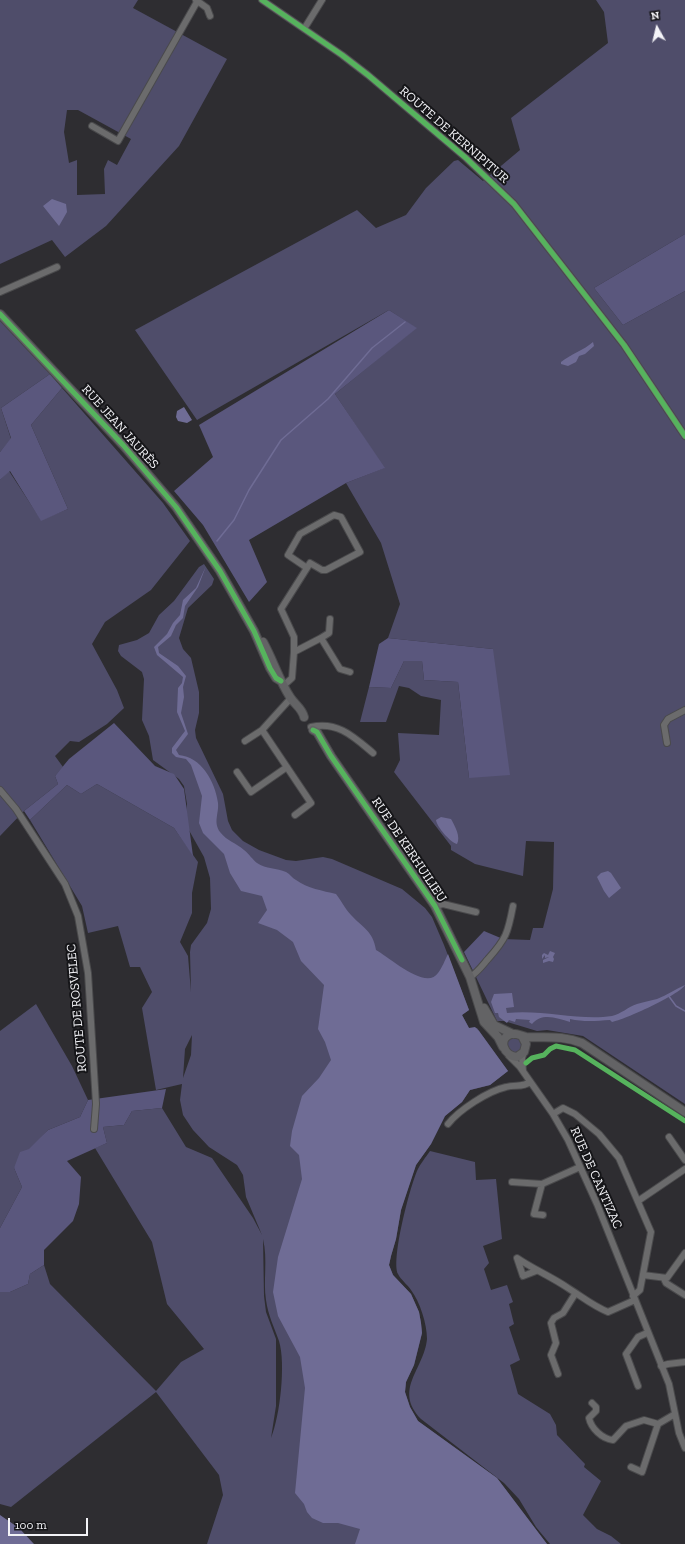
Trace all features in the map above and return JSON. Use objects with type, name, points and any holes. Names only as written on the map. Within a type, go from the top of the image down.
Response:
[{"type":"main road","name":"RUE JEAN JAURÈS","points":[[0,314],[147,471],[176,507],[215,562],[254,631],[264,657],[276,678],[282,684]]},
{"type":"main road","points":[[282,684],[292,700]]},
{"type":"main road","name":"RUE DE KERHUILIEU","points":[[292,700],[293,706],[299,715],[304,717],[314,735],[331,756],[435,906],[470,977],[477,997],[476,1001],[484,1022],[498,1037],[506,1051]]},
{"type":"main road","name":"RUE DE KERHUILIEU","points":[[477,997],[480,998],[494,1025],[513,1034]]},
{"type":"main road","points":[[542,1038],[516,1057],[506,1051],[504,1040],[513,1034],[542,1038],[558,1036],[569,1038],[582,1043],[685,1112]]},
{"type":"main road","points":[[522,1036],[526,1044],[525,1051]]},
{"type":"street","points":[[92,126],[118,141],[197,0],[207,8],[210,16]]},
{"type":"street","name":"ROUTE DE KERNIPITUR","points":[[262,0],[368,75],[466,158],[514,204],[624,345],[685,436]]},
{"type":"street","points":[[304,29],[322,0]]},
{"type":"street","points":[[0,292],[57,267]]},
{"type":"street","points":[[282,684],[292,678],[294,637],[281,609],[307,568],[310,563],[322,570],[326,570],[360,552],[341,517],[334,515],[300,534],[288,555],[307,568]]},
{"type":"street","points":[[294,652],[329,633],[330,619]]},
{"type":"street","points":[[321,638],[340,669],[350,672]]},
{"type":"street","points":[[245,741],[262,730],[292,700]]},
{"type":"street","points":[[667,743],[664,725],[668,719],[685,710]]},
{"type":"street","points":[[312,729],[321,725],[348,732],[373,753]]},
{"type":"street","points":[[262,730],[311,803],[295,815]]},
{"type":"street","points":[[237,772],[251,792],[287,767]]},
{"type":"street","name":"ROUTE DE ROSVELEC","points":[[0,790],[16,809],[65,884],[78,916],[88,973],[96,1104],[94,1129]]},
{"type":"street","points":[[435,906],[443,904],[476,912]]},
{"type":"street","points":[[470,977],[478,971],[505,940],[513,906]]},
{"type":"street","name":"RUE DE CANTIZAC","points":[[506,1051],[553,1114],[568,1140],[619,1255],[647,1333],[671,1391],[681,1439],[685,1448]]},
{"type":"street","points":[[523,1072],[522,1058],[525,1051]]},
{"type":"street","points":[[448,1124],[455,1115],[492,1092],[506,1086],[524,1086],[530,1082]]},
{"type":"street","points":[[536,1271],[569,1288],[575,1294],[608,1312],[634,1298],[640,1290],[651,1232],[619,1158],[599,1134],[569,1111],[560,1108],[553,1114]]},
{"type":"street","points":[[669,1137],[685,1160]]},
{"type":"street","points":[[512,1182],[542,1184],[580,1167]]},
{"type":"street","points":[[638,1201],[685,1170]]},
{"type":"street","points":[[542,1184],[534,1214],[543,1215]]},
{"type":"street","points":[[664,1279],[685,1253]]},
{"type":"street","points":[[643,1275],[664,1279],[685,1295]]},
{"type":"street","points":[[558,1374],[551,1355],[556,1343],[551,1324],[554,1318],[563,1313],[575,1294]]},
{"type":"street","points":[[638,1386],[626,1354],[638,1337],[647,1333]]},
{"type":"street","points":[[661,1366],[685,1362]]},
{"type":"street","points":[[592,1403],[596,1408],[589,1418],[590,1424],[606,1440],[613,1440],[626,1426],[644,1420],[658,1424]]},
{"type":"street","points":[[632,1467],[642,1472],[658,1424],[675,1414]]},
{"type":"shaded area","points":[[0,0],[138,0],[133,8],[227,59],[179,146],[106,226],[65,257],[52,240],[0,264]],"holes":[[[67,110],[78,110],[131,139],[117,165],[108,160],[104,169],[105,194],[77,195],[77,160],[69,163],[64,132]]]},
{"type":"shaded area","points":[[596,0],[685,0],[685,234],[594,288],[623,325],[685,291],[685,1104],[583,1036],[547,1030],[537,1031],[504,1021],[497,1021],[476,977],[503,939],[530,940],[533,928],[543,928],[553,889],[554,842],[526,841],[523,876],[475,864],[451,850],[451,846],[394,772],[400,760],[398,733],[439,735],[441,700],[421,696],[409,688],[399,686],[386,722],[360,722],[369,687],[391,688],[404,661],[422,661],[424,680],[458,682],[469,778],[493,649],[388,638],[400,604],[381,543],[346,483],[384,468],[335,394],[416,328],[389,310],[197,420],[135,330],[357,210],[376,228],[406,215],[426,188],[454,161],[458,160],[483,181],[520,150],[511,118],[608,43],[604,12]]},
{"type":"shaded area","points":[[52,199],[66,204],[67,212],[59,226],[43,206]]},
{"type":"shaded area","points":[[685,234],[685,291],[623,325],[594,288]]},
{"type":"shaded area","points":[[389,310],[417,328],[335,394],[385,468],[346,483],[249,540],[267,582],[249,602],[203,525],[174,491],[213,457],[199,425]]},
{"type":"shaded area","points":[[0,321],[50,374],[1,408],[11,439],[0,452]]},
{"type":"shaded area","points":[[593,342],[594,346],[585,354],[579,356],[576,362],[568,366],[561,364],[561,362],[565,359]]},
{"type":"shaded area","points":[[50,374],[62,388],[31,425],[68,509],[41,521],[10,471],[0,480],[0,452],[11,438],[1,408]]},
{"type":"shaded area","points":[[62,388],[163,503],[190,541],[151,590],[105,622],[92,644],[117,690],[124,708],[107,724],[79,742],[70,741],[55,756],[63,767],[55,776],[58,784],[24,811],[0,836],[0,480],[9,471],[41,520],[68,509],[31,425]]},
{"type":"shaded area","points":[[184,407],[192,420],[187,423],[178,421],[176,417],[177,411]]},
{"type":"shaded area","points":[[204,564],[214,579],[212,585],[188,608],[179,638],[183,649],[191,658],[199,692],[199,713],[195,730],[196,738],[223,794],[228,821],[232,830],[243,841],[259,850],[286,860],[296,861],[323,857],[332,859],[402,889],[425,908],[432,917],[469,1010],[462,1015],[469,1028],[477,1028],[508,1071],[490,1085],[470,1090],[462,1102],[445,1116],[431,1144],[416,1165],[401,1210],[396,1239],[389,1265],[393,1275],[411,1294],[419,1312],[421,1323],[422,1333],[414,1365],[406,1382],[405,1392],[410,1407],[418,1421],[497,1478],[547,1544],[463,1544],[451,1503],[438,1484],[413,1462],[385,1431],[362,1418],[376,1352],[373,1326],[369,1314],[357,1293],[349,1246],[346,1196],[354,1159],[365,1122],[390,1107],[391,1100],[385,1087],[386,1076],[391,1063],[403,1048],[404,1041],[401,1034],[371,1020],[370,1004],[357,982],[354,973],[340,955],[342,933],[340,922],[337,918],[332,915],[316,922],[302,921],[297,916],[293,907],[291,889],[288,885],[261,885],[251,882],[246,878],[243,856],[234,848],[225,846],[212,829],[214,796],[204,776],[200,777],[209,790],[211,797],[210,809],[206,823],[208,831],[219,845],[232,852],[239,858],[243,880],[253,887],[286,889],[289,896],[289,910],[291,915],[294,920],[304,926],[336,922],[339,933],[336,949],[337,959],[349,973],[352,984],[364,1002],[368,1025],[372,1029],[384,1034],[397,1036],[401,1042],[399,1049],[386,1062],[380,1083],[389,1104],[381,1111],[361,1119],[354,1126],[347,1144],[335,1197],[333,1225],[337,1258],[347,1298],[360,1322],[364,1347],[362,1363],[350,1394],[346,1415],[347,1424],[351,1432],[377,1447],[387,1456],[416,1492],[431,1519],[442,1544],[207,1544],[223,1495],[219,1475],[156,1392],[11,1507],[0,1504],[0,1292],[10,1292],[28,1284],[30,1274],[44,1265],[50,1284],[156,1391],[181,1362],[204,1349],[167,1304],[152,1242],[95,1148],[107,1143],[103,1127],[124,1125],[132,1111],[162,1108],[186,1147],[212,1158],[253,1218],[262,1235],[246,1197],[243,1175],[237,1165],[209,1147],[193,1130],[183,1115],[180,1100],[182,1084],[156,1090],[142,1008],[152,992],[140,967],[130,967],[118,926],[88,933],[82,906],[30,820],[67,785],[81,794],[97,784],[174,828],[198,862],[192,893],[192,913],[180,942],[188,956],[191,992],[191,945],[207,923],[211,909],[210,878],[204,857],[186,825],[185,819],[187,804],[184,786],[179,779],[153,760],[149,736],[142,720],[144,679],[142,672],[121,656],[118,651],[119,645],[137,640],[149,633],[159,615],[174,601],[199,567]],"holes":[[[192,1035],[191,1055],[183,1078],[185,1049]],[[263,1239],[265,1255],[266,1300],[279,1341],[282,1363],[279,1404],[271,1438],[276,1406],[276,1339],[266,1312],[264,1296]]]},
{"type":"shaded area","points":[[206,566],[198,587],[185,606],[183,618],[176,625],[171,636],[158,647],[159,653],[178,666],[186,676],[183,687],[184,697],[181,713],[188,734],[176,750],[179,755],[194,760],[200,765],[214,786],[218,803],[217,825],[220,832],[244,850],[255,862],[260,865],[286,872],[300,883],[310,887],[336,894],[349,913],[367,930],[373,938],[376,950],[407,971],[425,978],[432,977],[438,973],[448,954],[469,1010],[462,1015],[469,1028],[475,1027],[479,1031],[508,1071],[490,1085],[470,1090],[462,1102],[445,1116],[431,1144],[416,1165],[401,1210],[396,1239],[389,1265],[393,1275],[411,1294],[419,1312],[421,1323],[422,1333],[414,1365],[406,1382],[405,1392],[410,1407],[418,1421],[497,1478],[547,1544],[355,1544],[360,1529],[338,1523],[323,1523],[312,1518],[307,1512],[304,1504],[295,1493],[305,1388],[300,1357],[278,1316],[273,1292],[278,1257],[302,1179],[299,1155],[290,1146],[292,1131],[302,1096],[319,1078],[331,1060],[325,1042],[318,1029],[324,985],[301,961],[293,942],[277,930],[258,923],[267,910],[262,896],[241,891],[230,873],[224,854],[203,833],[199,823],[202,796],[191,765],[186,759],[176,757],[172,753],[172,748],[185,731],[177,712],[178,688],[182,683],[183,677],[157,655],[154,647],[167,634],[173,623],[180,615],[183,600],[196,588]]},
{"type":"shaded area","points":[[388,638],[493,649],[510,775],[469,778],[458,682],[424,680],[422,661],[404,661],[391,688],[369,687],[379,644]]},
{"type":"shaded area","points":[[114,723],[155,766],[174,774],[184,789],[193,856],[174,828],[97,784],[81,794],[67,785],[30,820],[24,811],[58,784],[55,776],[69,759]]},
{"type":"shaded area","points":[[441,817],[451,819],[458,835],[457,844],[454,843],[441,830],[436,820]]},
{"type":"shaded area","points":[[608,871],[621,888],[609,898],[597,877],[601,873]]},
{"type":"shaded area","points":[[484,931],[503,939],[476,977],[464,952]]},
{"type":"shaded area","points":[[550,951],[555,953],[553,962],[549,961],[543,963],[543,960],[549,957],[545,958],[545,955],[542,959],[542,955],[544,953],[548,955]]},
{"type":"shaded area","points":[[685,985],[673,995],[628,1017],[612,1022],[610,1020],[585,1021],[570,1019],[570,1022],[545,1017],[536,1020],[532,1024],[529,1022],[530,1020],[516,1019],[515,1022],[509,1020],[507,1023],[499,1017],[498,1013],[495,1013],[491,1002],[494,994],[512,993],[514,1007],[506,1008],[507,1013],[534,1012],[587,1017],[612,1016],[637,1004],[657,999]]},
{"type":"shaded area","points":[[36,1004],[72,1066],[88,1100],[80,1117],[48,1130],[14,1168],[22,1187],[0,1228],[0,1031]]},
{"type":"shaded area","points":[[515,1037],[522,1042],[523,1045],[518,1052],[515,1053],[508,1048],[507,1045],[512,1038]]},
{"type":"shaded area","points":[[166,1089],[162,1108],[132,1111],[124,1125],[103,1127],[107,1143],[67,1161],[81,1177],[79,1204],[73,1221],[44,1250],[44,1265],[30,1274],[28,1284],[10,1292],[0,1292],[0,1228],[22,1187],[14,1168],[20,1152],[29,1149],[48,1130],[80,1117],[88,1100]]},
{"type":"shaded area","points":[[430,1151],[475,1162],[476,1180],[496,1179],[502,1239],[483,1246],[489,1263],[484,1269],[491,1290],[507,1285],[513,1302],[509,1304],[514,1324],[509,1327],[520,1360],[510,1365],[518,1394],[550,1414],[556,1425],[557,1435],[585,1464],[584,1467],[601,1481],[583,1515],[597,1529],[611,1536],[621,1544],[550,1544],[536,1527],[519,1499],[504,1483],[421,1419],[413,1408],[410,1398],[410,1389],[412,1379],[425,1350],[427,1333],[420,1307],[411,1290],[398,1274],[397,1254],[402,1223],[414,1179],[417,1171]]},
{"type":"shaded area","points":[[0,1515],[19,1528],[34,1544],[0,1544]]},
{"type":"waterway","points":[[217,541],[234,520],[249,490],[281,440],[328,399],[372,348],[405,322]]},
{"type":"waterway","points":[[668,995],[676,1006],[685,1011]]},
{"type":"cycle path","points":[[262,0],[342,55],[368,75],[466,158],[514,204],[624,345],[685,436]]},
{"type":"cycle path","points":[[0,314],[123,445],[176,507],[220,571],[254,631],[270,668],[276,678],[281,681]]},
{"type":"cycle path","points":[[313,730],[317,732],[331,756],[435,906],[462,960]]},
{"type":"cycle path","points":[[526,1063],[532,1058],[544,1055],[556,1046],[575,1050],[685,1121]]}]
